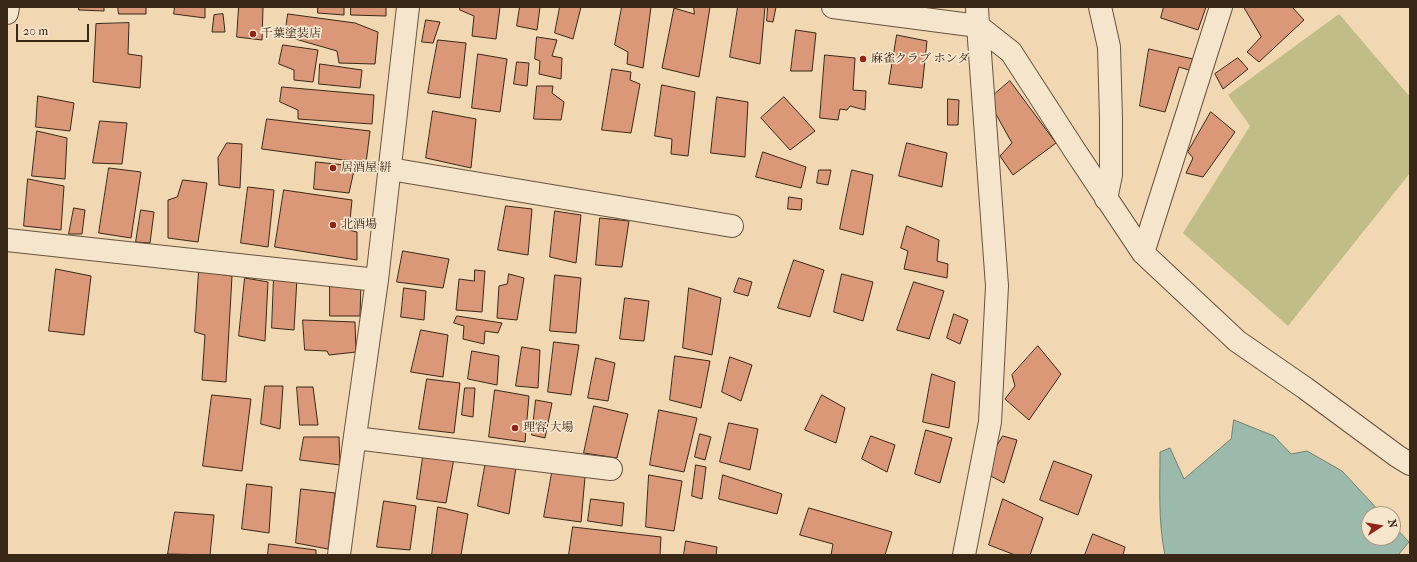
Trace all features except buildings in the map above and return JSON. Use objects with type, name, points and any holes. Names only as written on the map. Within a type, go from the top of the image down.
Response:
[{"type":"street","points":[[7,13],[8,7]]},
{"type":"street","points":[[340,555],[377,280],[390,169],[396,99],[408,7]]},
{"type":"street","points":[[833,7],[978,16],[1011,52],[1106,199],[1143,253],[1237,341],[1306,388],[1397,456],[1410,464]]},
{"type":"street","points":[[1100,7],[1109,47],[1111,175],[1106,199]]},
{"type":"street","points":[[1143,253],[1221,7]]},
{"type":"street","points":[[964,555],[990,422],[997,286],[978,16]]},
{"type":"street","points":[[390,169],[732,226]]},
{"type":"street","points":[[7,240],[377,280]]},
{"type":"street","points":[[355,438],[611,469]]},
{"type":"shaded area","points":[[1339,14],[1410,97],[1410,173],[1288,326],[1183,233],[1250,126],[1228,95]]},
{"type":"shaded area","points":[[1234,420],[1274,436],[1291,454],[1307,451],[1342,471],[1375,506],[1361,506],[1361,546],[1401,546],[1401,534],[1409,542],[1398,555],[1165,555],[1160,517],[1160,452],[1170,448],[1184,479],[1231,439]]},
{"type":"place","name":"千葉塗装店","points":[[253,34]]},
{"type":"place","name":"麻雀クラブ ホンダ","points":[[863,59]]},
{"type":"place","name":"居酒屋 絣","points":[[333,168]]},
{"type":"place","name":"北酒場","points":[[333,225]]},
{"type":"place","name":"理容 大場","points":[[515,428]]}]
